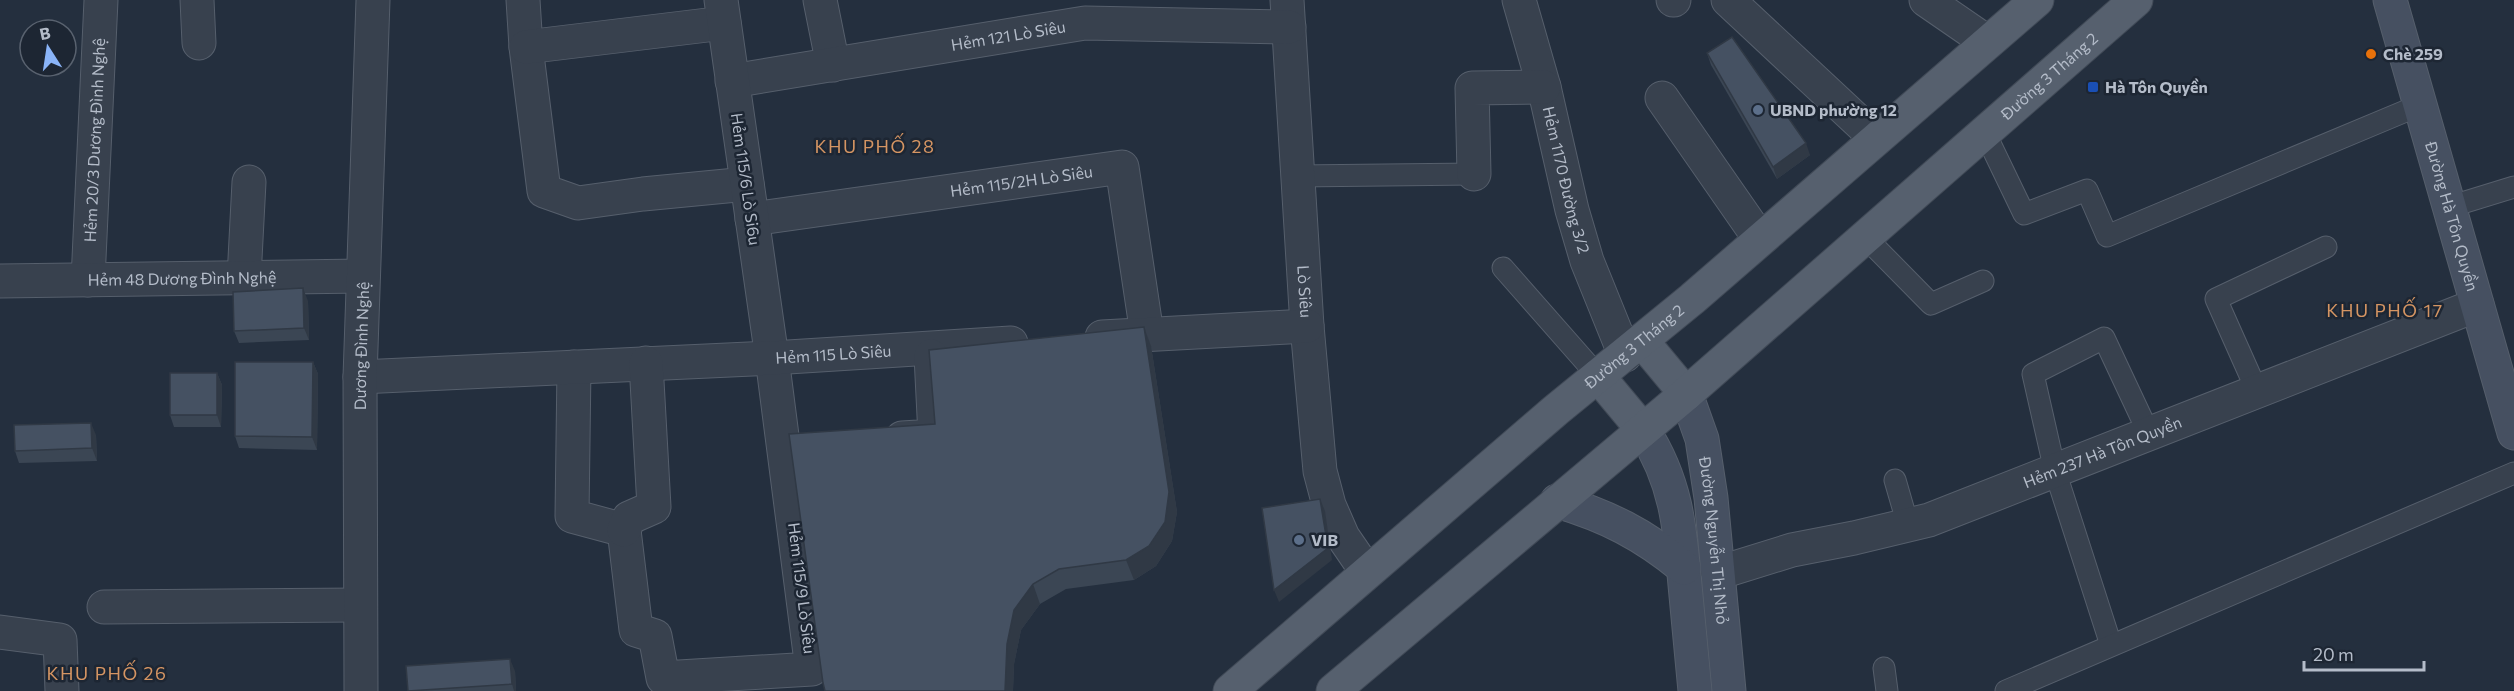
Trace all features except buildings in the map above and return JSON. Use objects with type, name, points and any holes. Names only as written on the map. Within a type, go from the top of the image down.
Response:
[{"type":"main road","name":"Đường 3 Tháng 2","points":[[1230,691],[2037,0]]},
{"type":"main road","name":"Đường 3 Tháng 2","points":[[1333,691],[1686,394],[2136,0]]},
{"type":"main road","name":"Đường Hà Tôn Quyền","points":[[2390,0],[2514,433]]},
{"type":"main road","points":[[1633,348],[1686,394]]},
{"type":"main road","points":[[1598,376],[1643,430]]},
{"type":"main road","name":"Đường Nguyễn Thị Nhỏ","points":[[1686,394],[1702,439],[1711,498],[1729,691]]},
{"type":"main road","name":"Đường Nguyễn Thị Nhỏ","points":[[1643,430],[1665,470],[1675,501],[1695,691]]},
{"type":"main road","points":[[1557,501],[1593,512],[1628,528],[1657,546],[1683,568]]},
{"type":"street","name":"Hẻm 20/3 Dương Đình Nghệ","points":[[88,280],[101,0]]},
{"type":"street","points":[[197,0],[199,44]]},
{"type":"street","name":"Dương Đình Nghệ","points":[[361,691],[360,377],[373,0]]},
{"type":"street","points":[[523,0],[526,47],[544,190],[578,203],[747,184]]},
{"type":"street","points":[[820,0],[833,65]]},
{"type":"street","name":"Hẻm 1170 Đường 3/2","points":[[1519,0],[1544,87],[1572,210],[1587,261],[1633,348]]},
{"type":"street","points":[[1728,0],[1876,138]]},
{"type":"street","points":[[1926,0],[1987,42]]},
{"type":"street","points":[[526,47],[722,12]]},
{"type":"street","name":"Hẻm 115/6 Lò Si6u","points":[[722,12],[772,358]]},
{"type":"street","name":"Hẻm 121 Lò Siêu","points":[[732,81],[1085,23],[1288,14]]},
{"type":"street","name":"Lò Siêu","points":[[1288,14],[1307,326],[1320,471],[1329,505],[1343,537],[1367,572]]},
{"type":"street","points":[[1474,174],[1472,88],[1544,87]]},
{"type":"street","points":[[1662,98],[1760,239]]},
{"type":"street","name":"Hẻm 115/2H Lò Siêu","points":[[752,219],[1122,167],[1147,334]]},
{"type":"street","points":[[244,278],[249,182]]},
{"type":"street","name":"Hẻm 48 Dương Đình Nghệ","points":[[0,281],[363,276]]},
{"type":"street","name":"Hẻm 237 Hà Tôn Quyền","points":[[1718,573],[1792,549],[1929,520],[2478,305]]},
{"type":"street","name":"Hẻm 115 Lò Siêu","points":[[360,377],[772,358],[1307,326]]},
{"type":"street","points":[[876,440],[935,436],[931,348]]},
{"type":"street","name":"Hẻm 115/9 Lò Siêu","points":[[624,530],[636,630],[655,636],[663,678],[744,682],[812,669],[772,358]]},
{"type":"street","points":[[574,367],[572,516],[624,530],[629,518],[654,507],[646,363]]},
{"type":"street","points":[[783,446],[818,444]]},
{"type":"street","points":[[104,607],[359,605]]},
{"type":"street","points":[[0,632],[60,640],[62,691]]},
{"type":"lane","points":[[1984,131],[2024,214],[2087,190],[2107,236],[2420,105]]},
{"type":"lane","points":[[1298,176],[1474,174]]},
{"type":"lane","points":[[2449,207],[2514,187]]},
{"type":"lane","points":[[1864,236],[1931,304],[1983,281]]},
{"type":"lane","points":[[2257,391],[2216,299],[2326,247]]},
{"type":"lane","points":[[1503,268],[1598,376]]},
{"type":"lane","points":[[2112,645],[2055,471],[2033,374],[2104,339],[2149,434]]},
{"type":"lane","points":[[2006,691],[2514,472]]},
{"type":"lane","points":[[1895,480],[1908,525]]},
{"type":"lane","points":[[1884,668],[1887,691]]},
{"type":"place","name":"Chè 259","points":[[2371,54]]},
{"type":"place","name":"Hà Tôn Quyền","points":[[2093,87]]},
{"type":"place","name":"UBND phường 12","points":[[1758,110]]},
{"type":"place","name":"VIB","points":[[1299,540]]},
{"type":"district","name":"KHU PHỐ 28","points":[[875,147]]},
{"type":"district","name":"KHU PHỐ 17","points":[[2385,311]]},
{"type":"district","name":"KHU PHỐ 26","points":[[107,674]]}]
